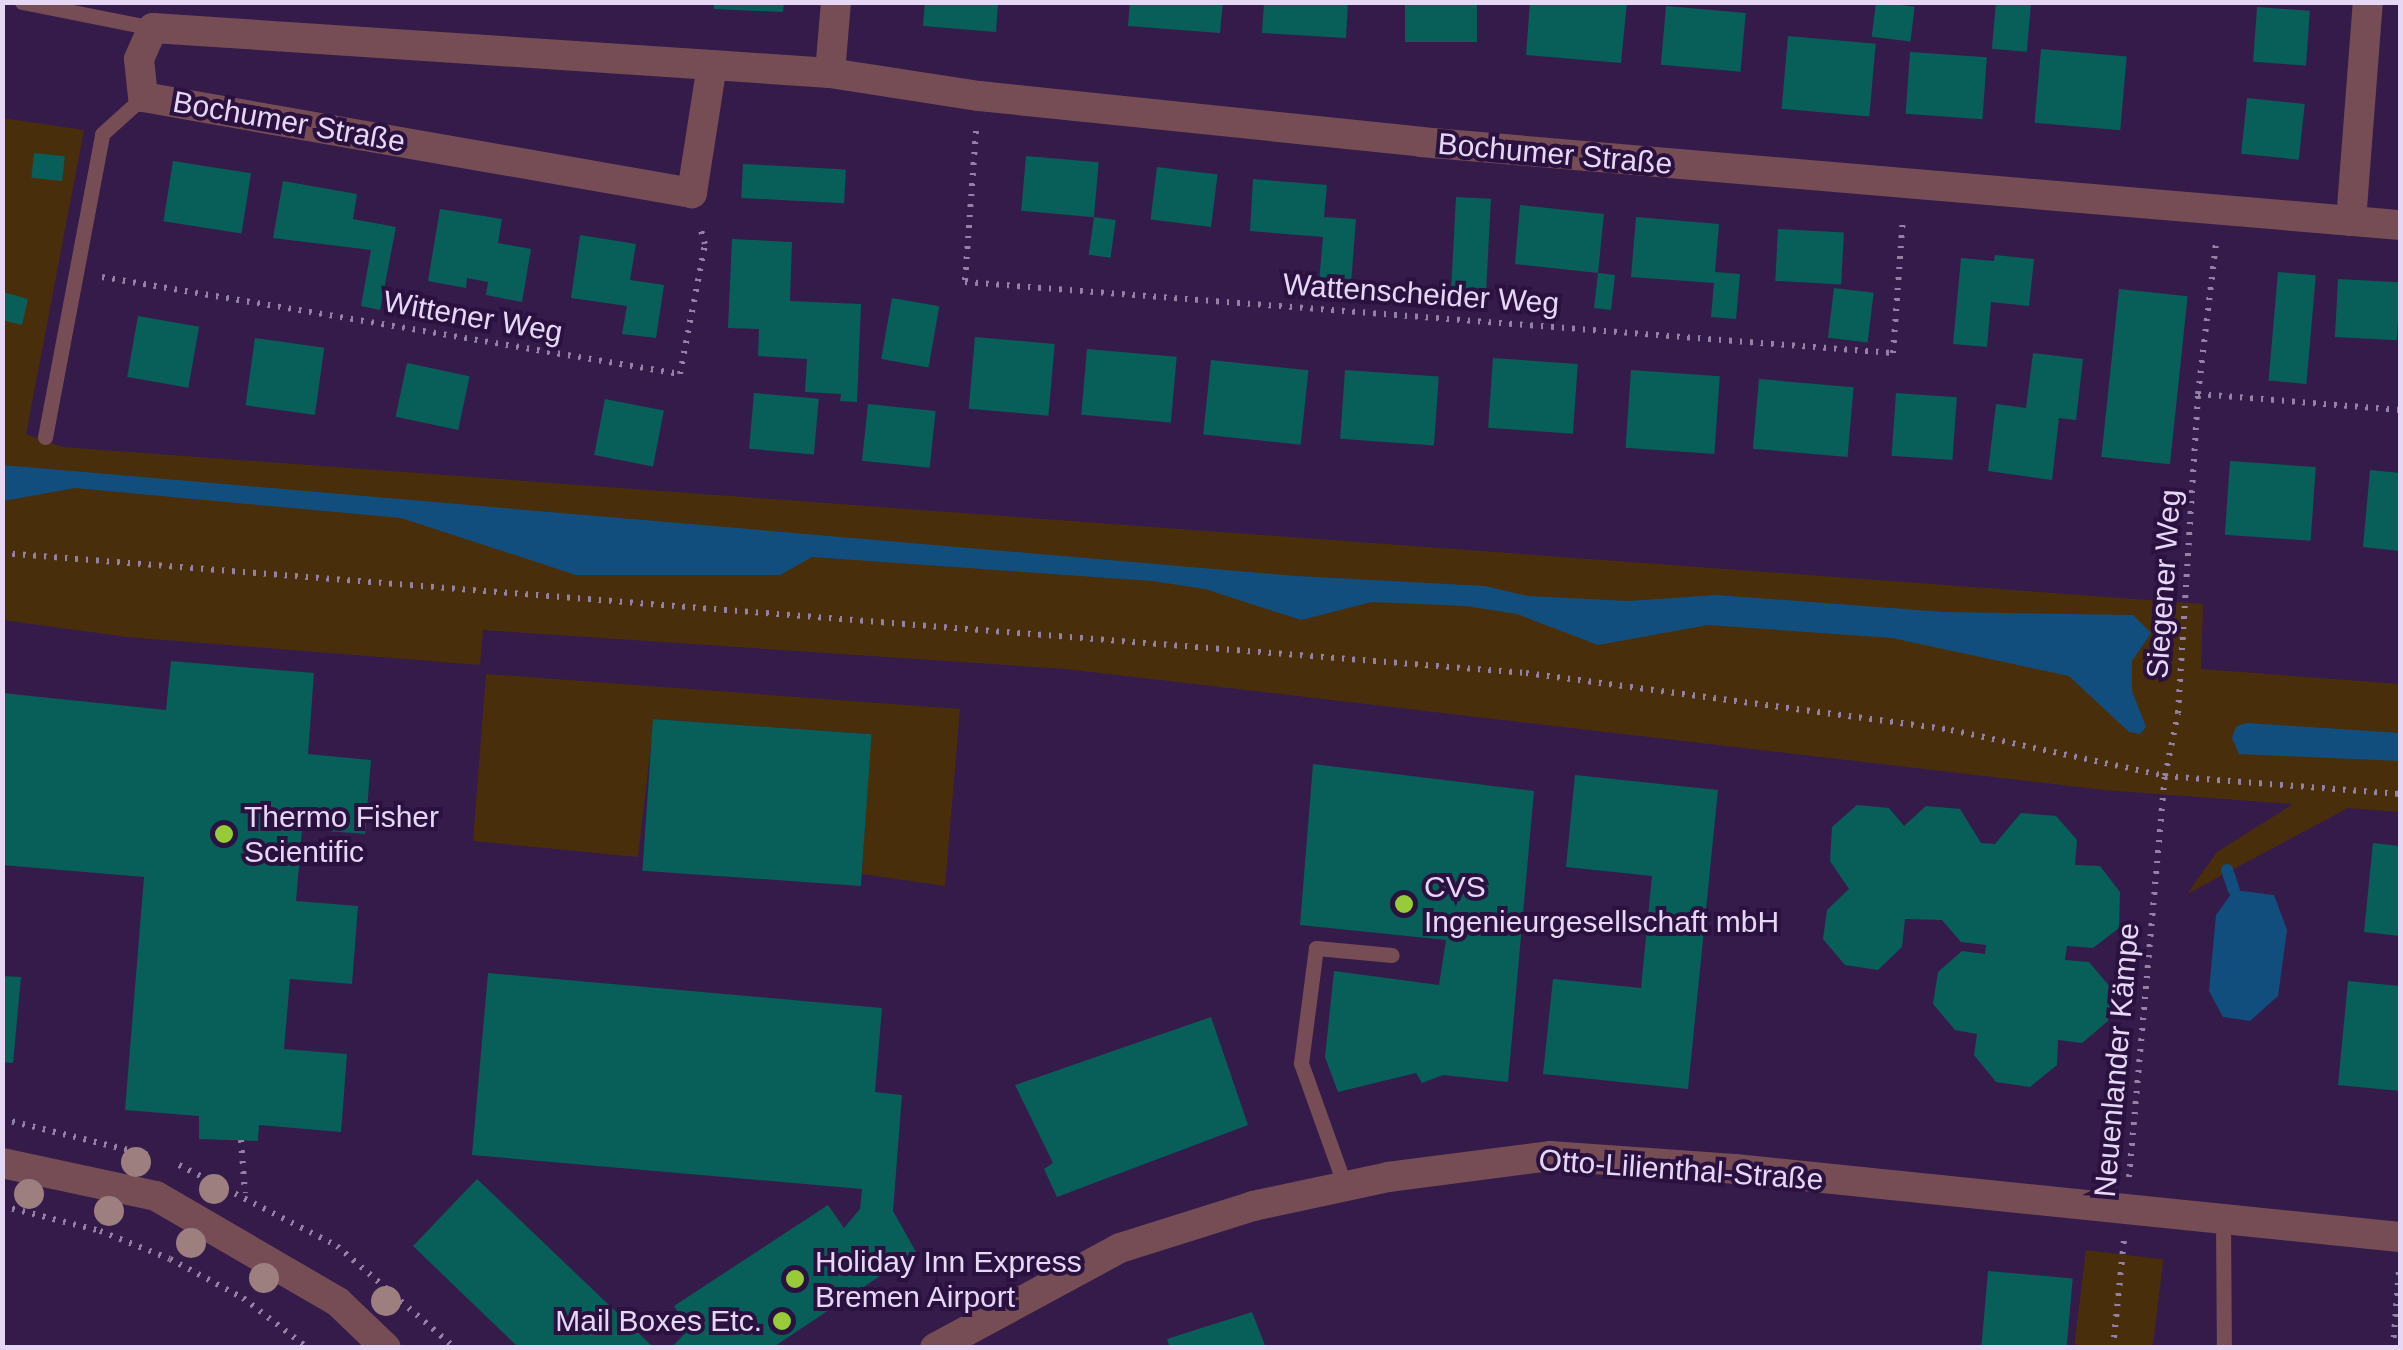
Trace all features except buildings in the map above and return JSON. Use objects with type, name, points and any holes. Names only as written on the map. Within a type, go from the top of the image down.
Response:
[{"type":"street","points":[[830,73],[836,2]]},
{"type":"street","points":[[2352,222],[2368,2]]},
{"type":"street","name":"Bochumer Straße","points":[[692,193],[143,97],[139,59],[153,28],[712,64],[830,73],[979,96],[1905,186],[2400,226]]},
{"type":"street","points":[[692,193],[712,64]]},
{"type":"street","name":"Otto-Lilienthal-Straße","points":[[934,1348],[1120,1248],[1345,1186],[1550,1156],[2400,1237]]},
{"type":"street","points":[[2,1163],[156,1196],[338,1302],[386,1348]]},
{"type":"lane","points":[[22,2],[153,28]]},
{"type":"lane","points":[[45,437],[102,134],[143,97]]},
{"type":"lane","points":[[1345,1186],[1302,1063],[1316,948],[1392,955]]},
{"type":"lane","points":[[2223,1220],[2224,1348]]},
{"type":"path","name":"Wattenscheider Weg","points":[[979,96],[965,282],[1893,353],[1905,186]]},
{"type":"path","name":"Wittener Weg","points":[[76,273],[680,374],[704,244],[692,193]]},
{"type":"path","name":"Siegener Weg","points":[[2165,776],[2178,712],[2198,394],[2220,214]]},
{"type":"path","points":[[2198,394],[2400,410]]},
{"type":"path","points":[[2,553],[1526,673],[1952,730],[2165,776],[2400,794]]},
{"type":"path","name":"Neuenlander Kämpe","points":[[2113,1348],[2165,776]]},
{"type":"path","points":[[241,1140],[246,1194]]},
{"type":"path","points":[[2,1206],[100,1231],[170,1259],[243,1298],[308,1348]]},
{"type":"path","points":[[2393,1348],[2399,1264]]},
{"type":"shaded area","points":[[2,118],[84,130],[26,434],[62,447],[2203,604],[2201,669],[2400,684],[2400,812],[2348,808],[2187,894],[2217,852],[2293,804],[2104,790],[1065,669],[483,630],[480,665],[127,637],[3,620]]},
{"type":"shaded area","points":[[486,674],[960,709],[945,886],[862,874],[870,734],[654,719],[638,857],[473,841]]},
{"type":"shaded area","points":[[2086,1250],[2163,1260],[2153,1348],[2074,1347]]},
{"type":"water","points":[[2,465],[1296,576],[1485,586],[1527,596],[1629,601],[1716,595],[1944,612],[2133,615],[2151,633],[2132,661],[2132,691],[2146,727],[2140,734],[2129,732],[2069,676],[1892,638],[1708,625],[1598,645],[1517,614],[1466,606],[1372,602],[1301,620],[1205,589],[1152,581],[812,557],[780,575],[576,575],[401,518],[75,488],[3,501]]},
{"type":"water","points":[[2246,723],[2400,733],[2400,761],[2239,754],[2232,738],[2236,727]]},
{"type":"water","points":[[2234,890],[2274,895],[2287,930],[2278,996],[2250,1021],[2223,1017],[2209,991],[2216,915]]},
{"type":"waterway","points":[[2227,870],[2234,890]]},
{"type":"place","name":"Thermo Fisher Scientific","points":[[224,834]]},
{"type":"place","name":"CVS Ingenieurgesellschaft mbH","points":[[1404,904]]},
{"type":"place","name":"Holiday Inn Express Bremen Airport","points":[[795,1279]]},
{"type":"place","name":"Mail Boxes Etc.","points":[[782,1321]]}]
